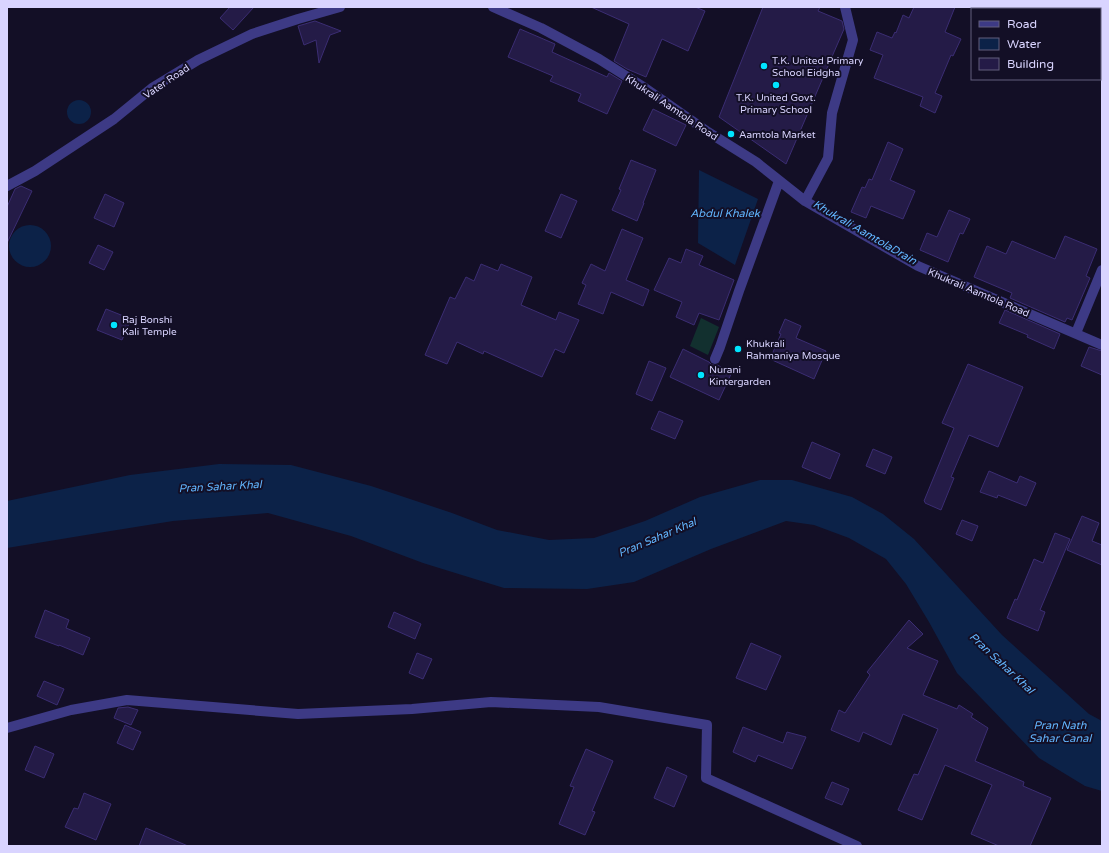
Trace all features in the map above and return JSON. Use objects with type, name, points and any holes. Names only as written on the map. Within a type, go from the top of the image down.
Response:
[{"type":"street","name":"Vater Road","points":[[7,186],[35,171],[114,119],[152,88],[198,60],[252,34],[340,7]]},
{"type":"street","name":"Khukrali Aamtola Road","points":[[493,7],[541,28],[599,59],[646,88],[708,132],[756,162],[805,201],[918,266],[1102,345]]},
{"type":"street","points":[[805,201],[828,158],[832,113],[853,40],[845,7]]},
{"type":"street","points":[[715,359],[780,181]]},
{"type":"street","points":[[1076,333],[1102,270]]},
{"type":"street","points":[[7,728],[71,710],[127,700],[298,714],[412,709],[491,702],[599,707],[706,725],[706,778],[857,846]]},
{"type":"green space","points":[[701,318],[719,327],[708,355],[690,346]]},
{"type":"water","points":[[79,100],[84,101],[90,107],[90,117],[84,123],[79,124],[74,123],[68,117],[67,112],[68,107],[74,101]]},
{"type":"water","name":"Abdul Khalek","points":[[699,170],[758,199],[735,265],[698,243]]},
{"type":"water","points":[[26,225],[34,225],[42,228],[48,234],[51,246],[48,258],[42,264],[34,267],[26,267],[18,264],[12,258],[9,250],[9,242],[12,234],[18,228]]},
{"type":"water","name":"Pran Nath Sahar Canal","points":[[219,464],[291,465],[371,486],[452,513],[497,530],[549,540],[594,538],[645,521],[700,497],[760,480],[792,480],[852,497],[883,514],[914,539],[1002,635],[1089,714],[1102,721],[1102,791],[1085,786],[1039,758],[957,673],[906,584],[886,559],[849,538],[814,525],[786,521],[711,549],[634,582],[587,589],[504,588],[423,563],[351,536],[268,513],[173,521],[7,548],[7,501],[130,475]]},
{"type":"building","points":[[230,7],[254,7],[233,30],[220,18]]},
{"type":"building","points":[[591,7],[695,7],[705,11],[688,51],[662,39],[646,77],[627,69],[614,61],[629,24]]},
{"type":"building","name":"T.K. United Govt. Primary School","points":[[763,7],[820,7],[818,11],[842,21],[844,29],[786,164],[719,117]]},
{"type":"building","points":[[914,7],[955,7],[945,32],[961,39],[953,56],[951,55],[935,93],[942,96],[935,113],[920,106],[923,97],[874,78],[883,55],[870,50],[877,32],[892,38],[895,32],[896,33],[903,15],[909,18]]},
{"type":"building","points":[[315,21],[341,31],[330,35],[319,63],[316,40],[304,45],[298,26]]},
{"type":"building","points":[[520,29],[555,44],[552,52],[607,77],[609,73],[622,81],[607,114],[578,101],[581,94],[550,81],[553,76],[508,57]]},
{"type":"building","points":[[653,109],[686,125],[676,146],[643,130]]},
{"type":"building","points":[[888,142],[903,149],[890,180],[915,191],[903,219],[871,206],[866,218],[851,212],[862,187],[865,188],[869,179],[872,180]]},
{"type":"building","points":[[631,160],[656,170],[637,221],[612,210],[621,190],[619,189]]},
{"type":"building","points":[[21,186],[32,191],[7,243],[7,207],[15,189]]},
{"type":"building","points":[[105,194],[124,203],[114,227],[94,218]]},
{"type":"building","points":[[561,194],[577,201],[561,238],[545,231]]},
{"type":"building","points":[[949,210],[970,219],[963,234],[960,233],[948,262],[920,250],[927,233],[937,237]]},
{"type":"building","points":[[622,229],[643,238],[626,280],[649,290],[643,306],[611,292],[603,314],[578,304],[586,285],[582,283],[591,264],[605,271]]},
{"type":"building","points":[[1065,236],[1097,249],[1086,276],[1090,278],[1072,320],[1067,318],[1065,322],[1010,298],[1012,293],[974,277],[987,246],[1006,254],[1012,241],[1055,259]]},
{"type":"building","points":[[98,245],[113,252],[104,270],[89,263]]},
{"type":"building","points":[[686,249],[703,256],[699,265],[734,280],[719,320],[699,313],[694,325],[676,317],[682,302],[654,290],[669,258],[681,263]]},
{"type":"building","points":[[481,264],[498,271],[501,264],[532,277],[521,305],[556,320],[559,312],[579,320],[564,353],[555,349],[542,377],[484,351],[483,354],[457,342],[447,364],[425,355],[450,297],[455,299],[466,277],[474,281]]},
{"type":"building","name":"Raj Bonshi Kali Temple","points":[[106,309],[131,319],[122,340],[97,330]]},
{"type":"building","points":[[1005,310],[1060,334],[1054,349],[1027,337],[1028,335],[999,323]]},
{"type":"building","points":[[785,319],[801,326],[796,338],[826,351],[814,379],[770,359],[781,334],[779,333]]},
{"type":"building","points":[[1089,347],[1102,351],[1102,375],[1081,366]]},
{"type":"building","name":"Nurani Kintergarden","points":[[683,349],[712,365],[717,365],[732,372],[719,400],[670,377]]},
{"type":"building","points":[[649,361],[666,368],[652,401],[636,394]]},
{"type":"building","points":[[968,364],[1023,387],[998,447],[969,435],[951,477],[954,478],[941,510],[925,503],[924,501],[954,428],[942,423]]},
{"type":"building","points":[[659,411],[683,421],[675,439],[651,429]]},
{"type":"building","points":[[812,442],[840,454],[830,479],[802,467]]},
{"type":"building","points":[[873,449],[892,457],[885,474],[866,466]]},
{"type":"building","points":[[989,471],[1017,483],[1020,476],[1036,483],[1026,506],[998,495],[997,498],[980,492]]},
{"type":"building","points":[[1082,516],[1099,523],[1092,541],[1102,545],[1102,565],[1067,550]]},
{"type":"building","points":[[962,520],[978,526],[972,541],[956,534]]},
{"type":"building","points":[[1055,533],[1070,539],[1040,610],[1045,612],[1038,631],[1007,618],[1015,599],[1017,600],[1034,559],[1043,563]]},
{"type":"building","points":[[45,610],[69,620],[66,628],[90,638],[83,655],[35,637]]},
{"type":"building","points":[[394,612],[421,624],[415,639],[388,627]]},
{"type":"building","points":[[909,620],[923,634],[907,648],[938,661],[923,695],[957,709],[959,705],[973,714],[971,717],[988,728],[975,761],[1024,782],[1023,786],[1051,798],[1030,846],[999,846],[971,834],[992,785],[945,765],[922,820],[898,810],[914,774],[918,775],[938,729],[903,714],[891,745],[863,732],[859,742],[831,730],[839,710],[845,713],[870,675],[867,672]]},
{"type":"building","points":[[751,643],[781,656],[766,690],[736,678]]},
{"type":"building","points":[[417,653],[432,659],[423,679],[409,673]]},
{"type":"building","points":[[44,681],[64,689],[57,705],[37,696]]},
{"type":"building","points":[[128,707],[138,710],[131,725],[114,718],[118,708]]},
{"type":"building","points":[[125,725],[141,732],[133,750],[117,743]]},
{"type":"building","points":[[743,727],[783,743],[787,732],[806,737],[792,769],[758,755],[755,762],[733,752]]},
{"type":"building","points":[[35,746],[54,754],[44,778],[25,770]]},
{"type":"building","points":[[586,749],[613,761],[592,811],[595,812],[585,835],[559,824],[574,787],[570,786]]},
{"type":"building","points":[[667,767],[687,776],[674,807],[654,798]]},
{"type":"building","points":[[832,782],[849,789],[842,805],[825,798]]},
{"type":"building","points":[[84,793],[111,804],[96,840],[65,827],[74,808],[78,809]]},
{"type":"building","points":[[146,828],[188,846],[139,846]]},
{"type":"place","name":"T.K. United Primary School Eidgha","points":[[764,66]]},
{"type":"place","name":"T.K. United Govt. Primary School","points":[[776,85]]},
{"type":"place","name":"Aamtola Market","points":[[731,134]]},
{"type":"place","name":"Raj Bonshi Kali Temple","points":[[114,325]]},
{"type":"place","name":"Khukrali Rahmaniya Mosque","points":[[738,349]]},
{"type":"place","name":"Nurani Kintergarden","points":[[701,375]]},
{"type":"water label","name":"Khukrali AamtolaDrain","points":[[865,232]]},
{"type":"water label","name":"Pran Sahar Khal","points":[[220,486]]},
{"type":"water label","name":"Pran Sahar Khal","points":[[657,537]]},
{"type":"water label","name":"Pran Sahar Khal","points":[[1002,663]]}]
